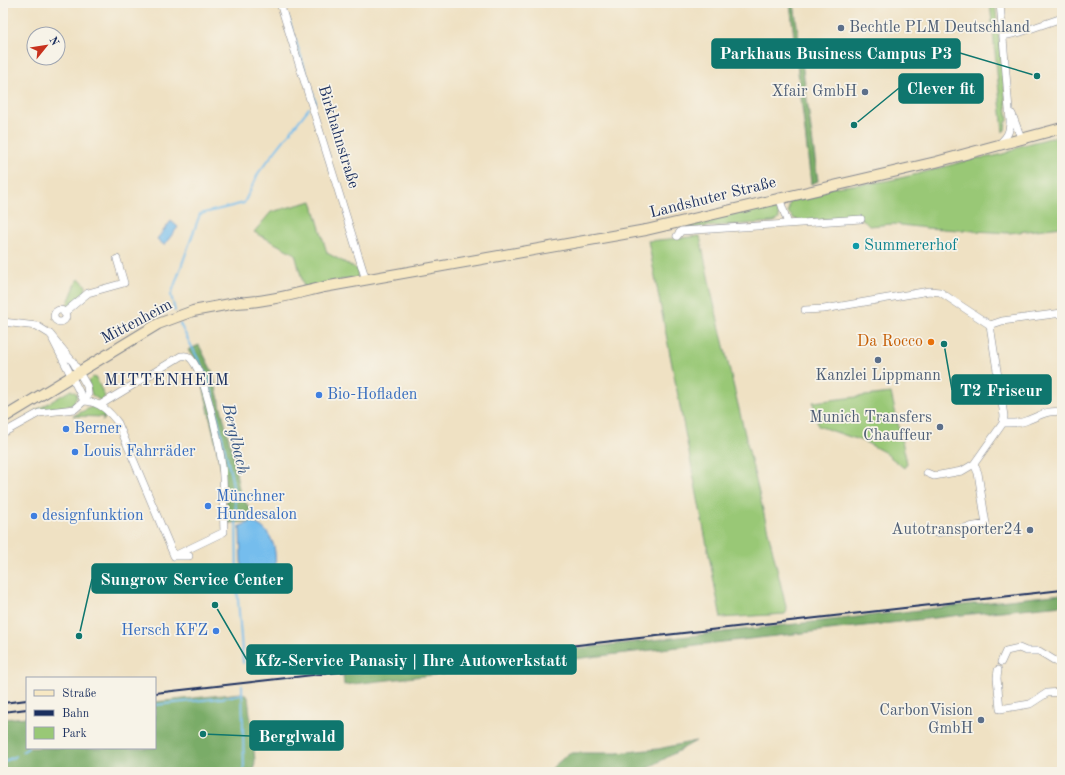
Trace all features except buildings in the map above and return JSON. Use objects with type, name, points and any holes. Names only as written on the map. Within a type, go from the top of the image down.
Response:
[{"type":"main road","name":"Landshuter Straße","points":[[366,280],[646,230],[780,197],[916,167],[1062,128]]},
{"type":"main road","name":"Mittenheim","points":[[3,418],[146,331],[174,317],[193,311],[236,303],[257,302],[366,280]]},
{"type":"street","name":"Birkhahnstraße","points":[[280,3],[366,280]]},
{"type":"street","points":[[998,145],[1007,137],[1010,130],[1010,110],[1000,3]]},
{"type":"street","points":[[1003,36],[1021,32],[1062,18]]},
{"type":"street","points":[[1010,110],[1021,138]]},
{"type":"street","points":[[780,197],[788,224]]},
{"type":"street","points":[[677,236],[681,231],[861,219]]},
{"type":"street","points":[[51,335],[58,322],[54,319],[55,313],[59,311],[64,313],[88,293],[124,283],[117,259]]},
{"type":"street","points":[[805,310],[824,309],[929,291],[940,292],[990,325],[1004,416],[1003,422],[974,464],[962,471],[934,476],[926,473]]},
{"type":"street","points":[[990,325],[1002,321],[1062,313]]},
{"type":"street","points":[[3,322],[37,326],[51,335],[75,374],[84,401]]},
{"type":"street","points":[[100,405],[180,356],[191,358],[198,372],[205,389],[218,440],[223,478],[224,532],[174,556]]},
{"type":"street","points":[[84,401],[100,405],[112,415],[118,423],[174,556]]},
{"type":"street","points":[[3,433],[34,415],[44,412],[72,410],[84,401]]},
{"type":"street","points":[[1003,422],[1016,423],[1028,421],[1042,413],[1051,411],[1062,412]]},
{"type":"street","points":[[936,533],[986,524],[978,473],[974,464]]},
{"type":"street","points":[[174,556],[189,556]]},
{"type":"street","points":[[1001,662],[1006,651],[1019,648],[1026,651],[1039,651],[1062,665]]},
{"type":"street","points":[[998,670],[997,678],[1000,709],[1030,704],[1047,693],[1062,692]]},
{"type":"green space","points":[[790,3],[794,3],[818,181],[811,184]]},
{"type":"green space","points":[[990,3],[995,3],[1008,121],[1006,122],[1005,130],[1003,132]]},
{"type":"green space","points":[[1062,135],[1062,227],[1009,233],[926,228],[893,224],[869,226],[860,217],[800,221],[793,218],[788,212],[790,202],[809,193],[904,177],[977,158],[999,155],[1020,146]]},
{"type":"green space","points":[[312,201],[327,253],[357,269],[358,277],[304,287],[295,254],[254,232],[271,212]]},
{"type":"green space","points":[[770,206],[778,211],[779,219],[774,222],[689,228],[689,224]]},
{"type":"green space","points":[[700,236],[711,291],[787,611],[785,614],[721,618],[648,241]]},
{"type":"green space","points":[[80,279],[86,286],[85,293],[65,310],[77,281]]},
{"type":"green space","points":[[199,345],[212,371],[233,456],[240,494],[258,521],[228,523],[226,491],[199,367],[188,350]]},
{"type":"green space","points":[[93,377],[96,378],[105,397],[101,401],[92,395],[88,382]]},
{"type":"green space","points":[[71,390],[76,393],[77,396],[73,405],[35,411]]},
{"type":"green space","points":[[891,393],[907,463],[904,468],[884,452],[865,442],[818,426],[813,402]]},
{"type":"green space","points":[[94,406],[102,410],[105,416],[104,420],[102,421],[104,417],[73,416]]},
{"type":"green space","points":[[1062,594],[1062,605],[961,615],[344,685],[343,675]]},
{"type":"green space","points":[[242,693],[248,697],[255,760],[254,772],[3,772],[3,719],[26,717],[26,749],[156,749],[156,702]]},
{"type":"green space","points":[[696,741],[641,772],[550,772],[553,767],[569,753],[617,753],[658,749]]},
{"type":"water","points":[[171,221],[178,227],[164,245],[157,239]]},
{"type":"water","points":[[252,522],[265,530],[270,536],[275,550],[275,565],[274,573],[256,581],[249,591],[242,588],[240,526]]},
{"type":"waterway","name":"Berglbach","points":[[288,17],[316,103]]},
{"type":"waterway","name":"Berglbach","points":[[175,311],[171,295],[200,214],[244,203],[259,172],[309,108]]},
{"type":"waterway","name":"Berglbach","points":[[180,324],[209,380],[232,480],[236,509],[237,587],[243,663]]},
{"type":"waterway","name":"Berglbach","points":[[242,686],[244,772]]},
{"type":"waterway","points":[[156,705],[222,698],[242,694]]},
{"type":"waterway","points":[[22,752],[26,749]]},
{"type":"waterway","points":[[3,762],[16,756]]},
{"type":"railway","points":[[156,693],[1062,590]]},
{"type":"railway","points":[[3,703],[26,700]]},
{"type":"railway","points":[[3,712],[26,709]]},
{"type":"place","name":"Bechtle PLM Deutschland","points":[[841,28]]},
{"type":"place","name":"Parkhaus Business Campus P3","points":[[1037,76]]},
{"type":"place","name":"Xfair GmbH","points":[[865,92]]},
{"type":"place","name":"Clever fit","points":[[854,125]]},
{"type":"place","name":"Summererhof","points":[[856,246]]},
{"type":"place","name":"Da Rocco","points":[[931,342]]},
{"type":"place","name":"T2 Friseur","points":[[944,344]]},
{"type":"place","name":"Kanzlei Lippmann","points":[[878,360]]},
{"type":"place","name":"Bio-Hofladen","points":[[319,395]]},
{"type":"place","name":"Munich Transfers Chauffeur","points":[[940,427]]},
{"type":"place","name":"Berner","points":[[66,429]]},
{"type":"place","name":"Louis Fahrräder","points":[[75,452]]},
{"type":"place","name":"Münchner Hundesalon","points":[[208,506]]},
{"type":"place","name":"designfunktion","points":[[34,516]]},
{"type":"place","name":"Autotransporter24","points":[[1030,530]]},
{"type":"place","name":"Kfz-Service Panasiy | Ihre Autowerkstatt","points":[[215,605]]},
{"type":"place","name":"Hersch KFZ","points":[[216,631]]},
{"type":"place","name":"Sungrow Service Center","points":[[79,636]]},
{"type":"place","name":"CarbonVision GmbH","points":[[981,720]]},
{"type":"place","name":"Berglwald","points":[[203,734]]},
{"type":"district","name":"MITTENHEIM","points":[[167,380]]}]
